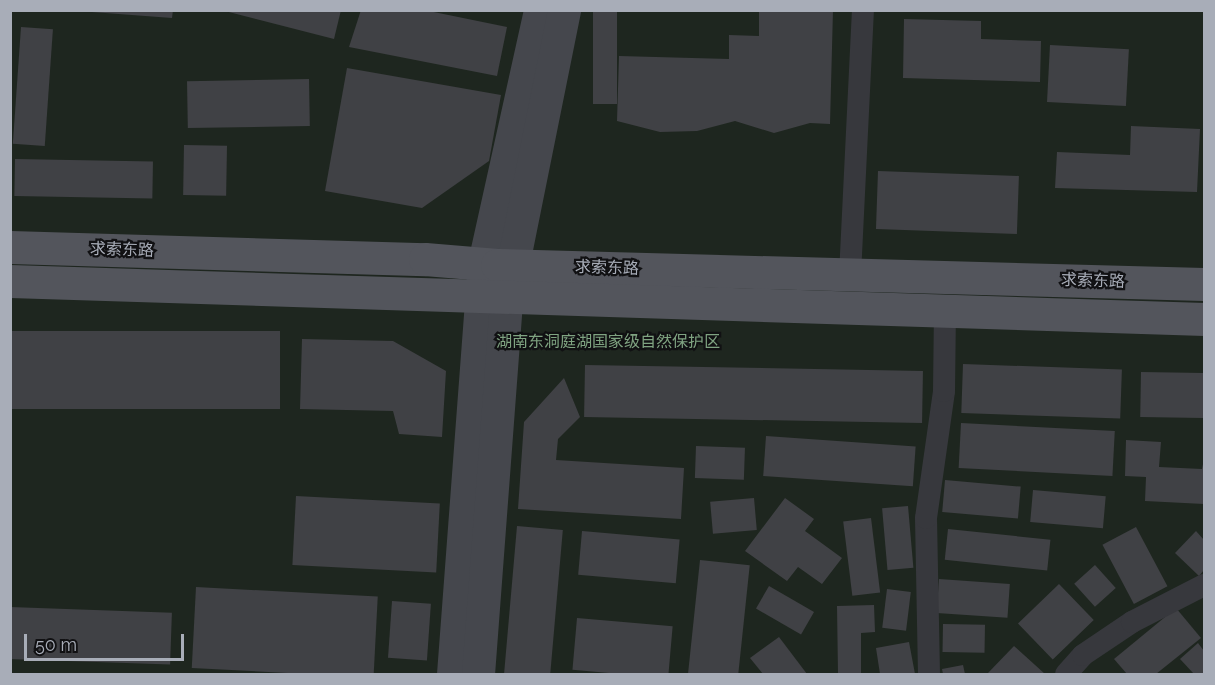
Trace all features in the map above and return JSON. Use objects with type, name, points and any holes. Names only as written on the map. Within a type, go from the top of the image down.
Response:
[{"type":"main road","points":[[453,675],[498,264],[540,10]]},
{"type":"main road","points":[[498,264],[564,10]]},
{"type":"main road","name":"求索东路","points":[[10,247],[850,275],[1204,284]]},
{"type":"main road","name":"求索东路","points":[[10,281],[1204,319]]},
{"type":"main road","points":[[478,675],[494,298]]},
{"type":"street","points":[[850,275],[863,10]]},
{"type":"street","points":[[929,675],[926,518],[944,391],[945,312]]},
{"type":"street","points":[[1066,675],[1083,655],[1132,622],[1204,585]]},
{"type":"green space","name":"湖南东洞庭湖国家级自然保护区","points":[[10,11],[1204,11],[1204,674],[10,674]]},
{"type":"building","points":[[65,10],[173,10],[172,18]]},
{"type":"building","points":[[221,10],[341,10],[334,39]]},
{"type":"building","points":[[361,10],[424,10],[507,27],[497,76],[349,47]]},
{"type":"building","points":[[593,10],[617,10],[617,104],[593,104]]},
{"type":"building","points":[[759,10],[833,10],[830,124],[810,123],[774,133],[735,121],[697,131],[660,132],[617,121],[619,56],[729,59],[729,35],[759,36]]},
{"type":"building","points":[[904,19],[981,21],[981,39],[1041,41],[1040,82],[903,78]]},
{"type":"building","points":[[21,27],[53,29],[45,146],[13,144]]},
{"type":"building","points":[[1050,45],[1129,49],[1126,106],[1047,102]]},
{"type":"building","points":[[347,68],[501,95],[489,161],[422,208],[325,191]]},
{"type":"building","points":[[309,79],[310,126],[188,128],[187,81]]},
{"type":"building","points":[[1131,126],[1200,129],[1197,192],[1055,188],[1057,152],[1130,155]]},
{"type":"building","points":[[184,145],[227,146],[226,196],[183,195]]},
{"type":"building","points":[[15,159],[153,161],[152,198],[14,196]]},
{"type":"building","points":[[878,171],[1019,176],[1017,234],[876,229]]},
{"type":"building","points":[[10,331],[280,331],[280,409],[10,409]]},
{"type":"building","points":[[302,339],[393,341],[446,371],[442,437],[399,434],[393,411],[300,409]]},
{"type":"building","points":[[963,364],[1122,370],[1120,419],[961,413]]},
{"type":"building","points":[[585,365],[923,371],[922,423],[584,417]]},
{"type":"building","points":[[1141,372],[1204,373],[1203,418],[1140,417]]},
{"type":"building","points":[[564,378],[580,417],[558,439],[556,460],[684,468],[681,519],[518,509],[524,422]]},
{"type":"building","points":[[961,423],[1115,431],[1112,476],[959,468]]},
{"type":"building","points":[[766,436],[916,446],[913,486],[763,476]]},
{"type":"building","points":[[1126,440],[1161,442],[1159,467],[1202,469],[1204,459],[1204,504],[1145,501],[1146,477],[1125,476]]},
{"type":"building","points":[[696,446],[745,448],[744,480],[695,478]]},
{"type":"building","points":[[945,480],[1021,487],[1018,519],[942,512]]},
{"type":"building","points":[[1033,490],[1106,496],[1103,528],[1030,522]]},
{"type":"building","points":[[296,496],[440,504],[436,572],[292,565]]},
{"type":"building","points":[[754,498],[757,530],[713,534],[710,502]]},
{"type":"building","points":[[785,498],[814,519],[805,531],[842,558],[822,584],[798,567],[787,581],[745,551]]},
{"type":"building","points":[[908,506],[913,568],[888,570],[882,508]]},
{"type":"building","points":[[871,518],[880,592],[852,596],[843,521]]},
{"type":"building","points":[[517,526],[563,530],[550,674],[504,673]]},
{"type":"building","points":[[1136,527],[1167,586],[1134,604],[1102,545]]},
{"type":"building","points":[[948,529],[1050,540],[1047,571],[945,560]]},
{"type":"building","points":[[582,531],[680,540],[676,583],[578,575]]},
{"type":"building","points":[[1196,531],[1204,540],[1204,570],[1199,576],[1175,553]]},
{"type":"building","points":[[700,560],[750,565],[738,674],[688,674]]},
{"type":"building","points":[[1095,565],[1116,588],[1095,607],[1074,584]]},
{"type":"building","points":[[939,579],[1010,584],[1007,618],[937,613]]},
{"type":"building","points":[[1059,584],[1094,620],[1053,660],[1018,624]]},
{"type":"building","points":[[769,586],[814,612],[801,635],[756,609]]},
{"type":"building","points":[[196,587],[378,597],[374,674],[308,674],[192,668]]},
{"type":"building","points":[[887,589],[911,592],[906,631],[882,628]]},
{"type":"building","points":[[392,601],[431,604],[427,661],[388,658]]},
{"type":"building","points":[[874,605],[875,632],[861,633],[861,674],[838,674],[837,606]]},
{"type":"building","points":[[10,607],[172,613],[170,665],[10,659]]},
{"type":"building","points":[[1176,608],[1201,638],[1156,674],[1127,674],[1114,659]]},
{"type":"building","points":[[577,618],[673,626],[668,674],[620,674],[572,670]]},
{"type":"building","points":[[943,624],[985,625],[985,653],[943,652]]},
{"type":"building","points":[[779,637],[807,674],[763,674],[750,658]]},
{"type":"building","points":[[909,642],[915,674],[880,674],[876,648]]},
{"type":"building","points":[[1198,643],[1204,651],[1204,674],[1194,674],[1180,659]]},
{"type":"building","points":[[1014,646],[1045,674],[987,674]]},
{"type":"building","points":[[963,665],[965,674],[943,674],[942,669]]}]
